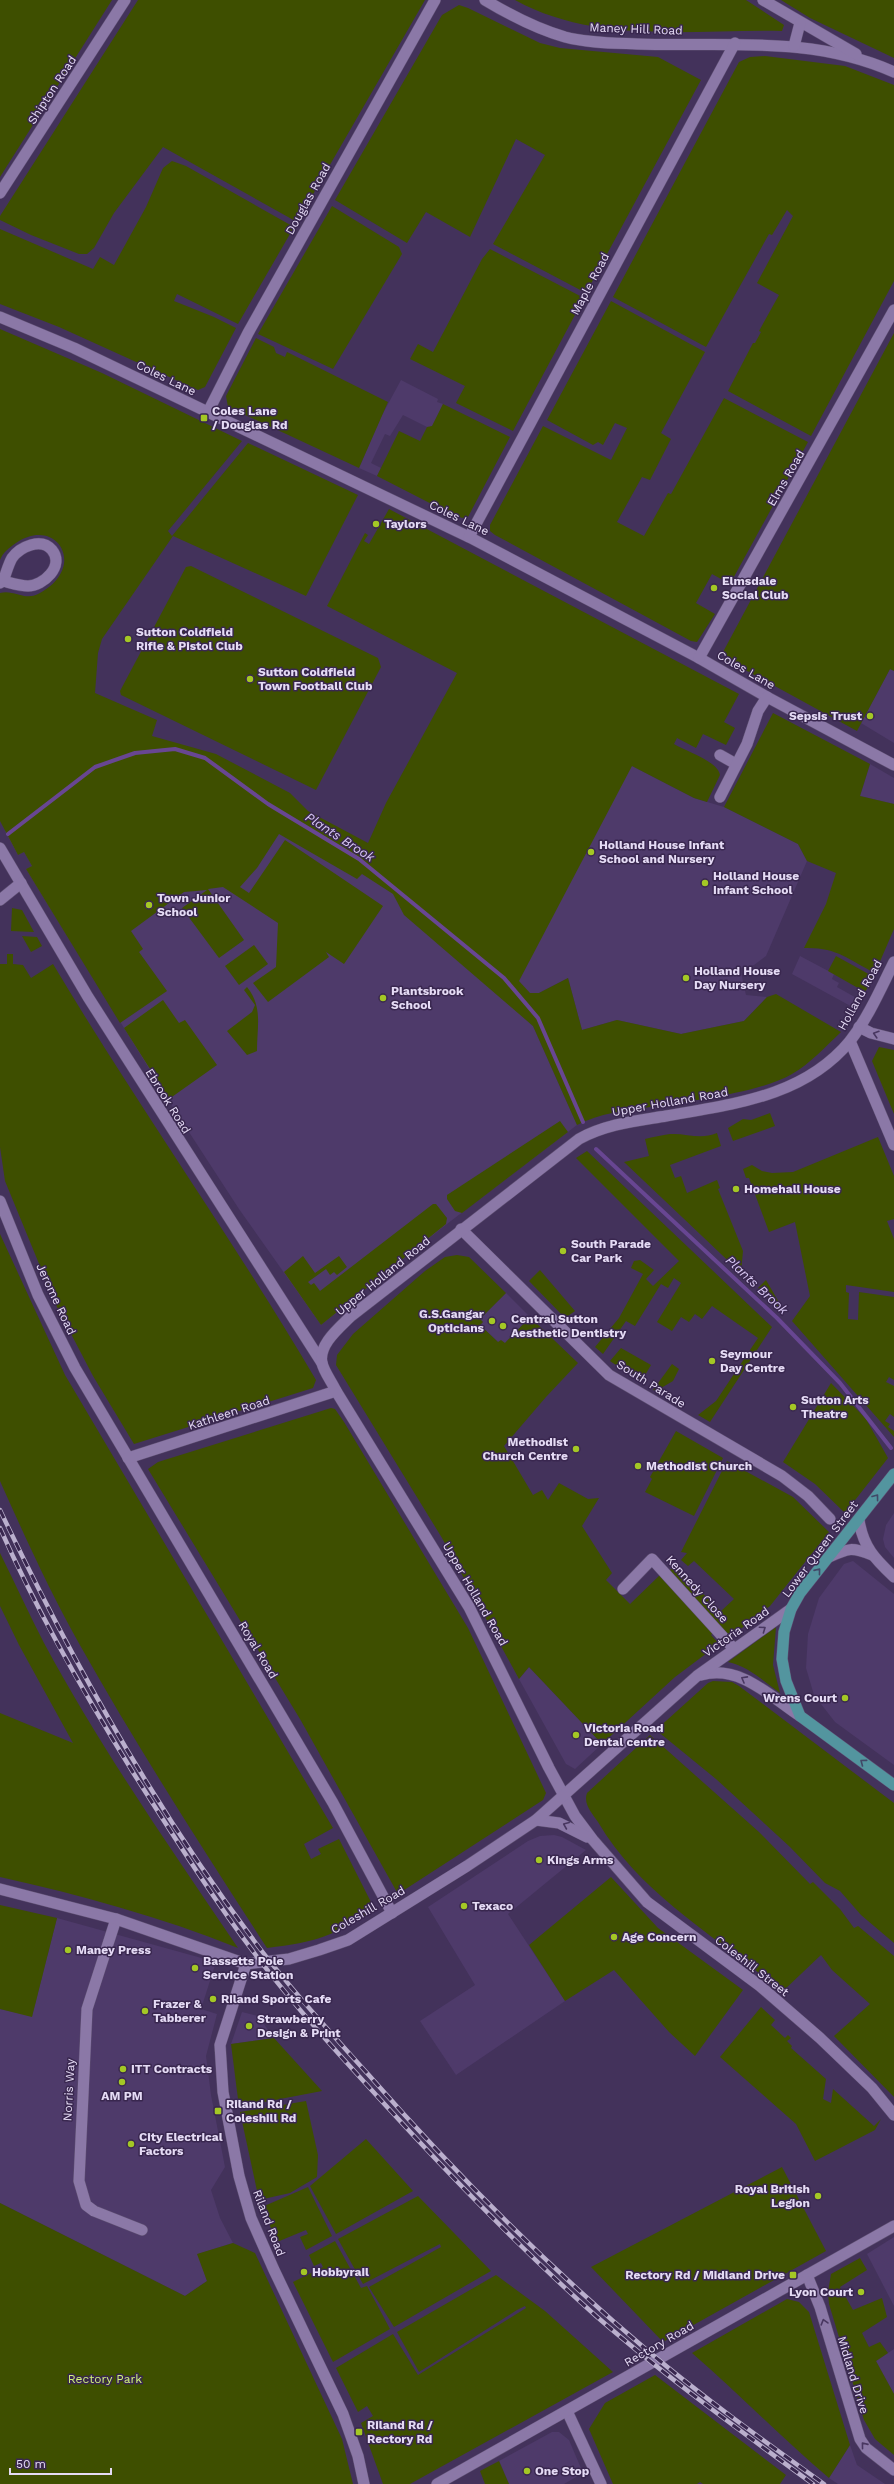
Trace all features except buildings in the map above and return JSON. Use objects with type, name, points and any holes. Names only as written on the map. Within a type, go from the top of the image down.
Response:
[{"type":"main road","name":"Lower Queen Street","points":[[800,1716],[786,1681],[782,1659],[784,1632],[791,1609],[800,1593],[894,1474]]},
{"type":"main road","name":"Victoria Road","points":[[800,1716],[894,1785]]},
{"type":"street","name":"Shipton Road","points":[[0,193],[126,0]]},
{"type":"street","name":"Douglas Road","points":[[208,412],[248,333],[435,0]]},
{"type":"street","name":"Maney Hill Road","points":[[485,0],[522,20],[565,37],[601,42],[646,44],[735,44],[794,46],[869,61]]},
{"type":"street","name":"Maney Hill Road","points":[[763,0],[800,23],[869,61],[894,72]]},
{"type":"street","points":[[794,46],[800,23]]},
{"type":"street","name":"Maple Road","points":[[469,537],[735,44]]},
{"type":"street","name":"Elms Road","points":[[699,658],[894,310]]},
{"type":"street","name":"Coles Lane","points":[[0,317],[74,348],[469,537],[699,658],[767,697],[894,765]]},
{"type":"street","points":[[35,544],[42,544],[52,551],[56,560],[54,571],[42,581],[27,586],[2,582],[11,560],[16,553],[35,544]]},
{"type":"street","points":[[720,797],[747,744],[758,711],[767,697]]},
{"type":"street","points":[[720,755],[736,764]]},
{"type":"street","name":"Ebrook Road","points":[[0,848],[119,1047],[322,1363]]},
{"type":"street","points":[[0,900],[21,883]]},
{"type":"street","name":"Holland Road","points":[[792,1086],[819,1070],[850,1041],[894,962]]},
{"type":"street","points":[[859,1027],[871,1033],[894,1039]]},
{"type":"street","points":[[850,1041],[894,1145]]},
{"type":"street","name":"Upper Holland Road","points":[[564,1796],[469,1607],[336,1391],[322,1363],[322,1352],[326,1345],[350,1317],[461,1229],[562,1152],[597,1130],[637,1120],[746,1101],[792,1086]]},
{"type":"street","name":"Jerome Road","points":[[0,1201],[38,1295],[75,1368],[96,1404]]},
{"type":"street","name":"South Parade","points":[[461,1229],[609,1375],[782,1476],[808,1496],[830,1519]]},
{"type":"street","name":"Kathleen Road","points":[[128,1458],[336,1391]]},
{"type":"street","name":"Royal Road","points":[[96,1404],[334,1803],[392,1913]]},
{"type":"street","points":[[859,1520],[862,1538],[872,1556],[894,1578]]},
{"type":"street","points":[[829,1557],[845,1550],[855,1548],[872,1556]]},
{"type":"street","name":"Kennedy Close","points":[[623,1588],[652,1559],[734,1649]]},
{"type":"street","name":"Victoria Road","points":[[564,1796],[697,1676],[791,1609]]},
{"type":"street","name":"Victoria Road","points":[[697,1676],[720,1671],[731,1673],[742,1678],[800,1716]]},
{"type":"street","name":"Coleshill Road","points":[[0,1889],[116,1918],[246,1964],[289,1959],[348,1940],[536,1820],[564,1796]]},
{"type":"street","name":"Coleshill Street","points":[[564,1796],[575,1816],[593,1840],[647,1902],[760,1986],[820,2038],[872,2088],[894,2115]]},
{"type":"street","name":"Coleshill Street","points":[[536,1820],[559,1823],[593,1840]]},
{"type":"street","name":"Norris Way","points":[[116,1918],[87,2009],[79,2181],[86,2205],[94,2211],[142,2230]]},
{"type":"street","name":"Riland Road","points":[[246,1964],[220,2045],[223,2092],[239,2176],[251,2218],[274,2270],[343,2414],[365,2482]]},
{"type":"street","name":"Rectory Road","points":[[437,2484],[894,2226]]},
{"type":"street","name":"Midland Drive","points":[[807,2275],[820,2307],[860,2439],[866,2448],[894,2470]]},
{"type":"street","points":[[568,2411],[601,2484]]},
{"type":"shaded area","points":[[401,380],[438,399],[437,402],[443,404],[432,427],[427,427],[403,415],[390,436],[385,434],[371,463],[381,468],[377,476],[359,468],[381,417]]},
{"type":"shaded area","points":[[890,669],[894,671],[894,743],[861,723]]},
{"type":"shaded area","points":[[108,747],[351,866],[632,766],[694,798],[724,807],[798,844],[807,861],[766,956],[754,965],[740,968],[746,995],[767,997],[744,1021],[681,1034],[617,1020],[582,1030],[568,978],[539,993],[497,993],[533,1026],[577,1125],[443,1227],[321,1325],[239,1209],[174,1109],[26,869],[32,866],[24,852],[18,855],[5,831]]},
{"type":"shaded area","points":[[870,764],[894,778],[894,804],[860,796]]},
{"type":"shaded area","points":[[800,956],[834,974],[832,979],[839,983],[837,987],[860,1000],[856,1009],[792,974]]},
{"type":"shaded area","points":[[506,1293],[530,1317],[505,1343],[498,1342],[480,1325],[483,1322],[480,1319]]},
{"type":"shaded area","points":[[894,1513],[894,1558],[885,1547],[883,1539],[886,1525]]},
{"type":"shaded area","points":[[853,1561],[894,1594],[894,1765],[835,1722],[814,1695],[806,1668],[808,1634],[819,1598],[844,1564]]},
{"type":"shaded area","points":[[529,1667],[602,1744],[575,1769],[566,1764],[519,1679]]},
{"type":"shaded area","points":[[554,1835],[562,1837],[586,1850],[508,1914],[565,2001],[456,2075],[420,2021],[475,1985],[428,1907],[528,1841],[540,1836]]},
{"type":"shaded area","points":[[57,1918],[216,1962],[201,2009],[217,2014],[206,2056],[211,2095],[225,2167],[211,2190],[220,2218],[233,2243],[198,2254],[207,2281],[185,2296],[0,2203],[0,2009],[32,2016]]},
{"type":"shaded area","points":[[242,2012],[258,2016],[274,2038],[231,2044]]},
{"type":"shaded area","points":[[894,2237],[894,2306],[867,2254]]},
{"type":"shaded area","points":[[894,2349],[894,2394],[876,2361]]},
{"type":"shaded area","points":[[552,2432],[559,2432],[569,2440],[583,2473],[564,2484],[509,2484],[499,2461]]},
{"type":"shaded area","points":[[850,2445],[857,2465],[885,2484],[838,2484],[829,2478]]},
{"type":"green space","points":[[0,0],[112,0],[0,177]]},
{"type":"green space","points":[[138,0],[425,0],[297,222],[163,147],[114,213],[94,248],[87,254],[79,254],[31,235],[0,220],[0,216]]},
{"type":"green space","points":[[515,0],[746,0],[784,25],[782,31],[646,32],[612,29],[579,24],[546,14]]},
{"type":"green space","points":[[781,0],[894,0],[894,58],[810,18]]},
{"type":"green space","points":[[459,5],[540,43],[560,48],[658,57],[701,80],[586,293],[493,244],[545,155],[516,139],[470,237],[426,212],[407,243],[335,200],[442,15]]},
{"type":"green space","points":[[765,56],[845,66],[894,85],[894,281],[811,436],[728,391],[753,343],[755,343],[761,332],[759,331],[779,295],[757,283],[793,216],[787,210],[772,235],[769,234],[706,347],[613,297],[739,62],[750,57]]},
{"type":"green space","points":[[172,161],[186,166],[294,227],[238,324],[177,294],[174,301],[214,317],[236,328],[205,387],[198,390],[59,327],[0,304],[0,229],[93,269],[100,257],[114,265],[146,207],[163,168]]},
{"type":"green space","points":[[332,206],[399,247],[402,254],[333,369],[258,334]]},
{"type":"green space","points":[[490,249],[584,298],[513,431],[456,403],[465,386],[410,359],[418,344],[433,352],[482,259]]},
{"type":"green space","points":[[611,301],[705,352],[661,433],[671,439],[650,480],[642,477],[617,522],[644,536],[668,493],[671,494],[724,398],[808,442],[730,584],[712,574],[696,603],[715,614],[697,642],[691,641],[490,531],[490,525],[543,426],[611,460],[627,428],[615,423],[603,445],[598,442],[593,445],[547,420]]},
{"type":"green space","points":[[0,329],[102,373],[242,441],[168,531],[172,536],[248,443],[358,495],[306,596],[173,536],[102,639],[98,653],[95,693],[157,720],[152,736],[216,754],[290,793],[308,811],[368,843],[386,803],[457,673],[327,606],[365,533],[368,535],[364,541],[369,544],[389,509],[739,694],[724,722],[735,728],[726,745],[703,734],[696,748],[677,738],[674,744],[714,765],[718,770],[720,775],[707,802],[694,798],[632,766],[519,981],[530,993],[539,993],[568,978],[582,1030],[617,1020],[681,1034],[744,1021],[767,997],[776,994],[841,1032],[805,1065],[778,1081],[743,1091],[703,1099],[612,1113],[577,1125],[533,1026],[404,915],[393,894],[362,874],[357,879],[279,834],[257,868],[240,887],[249,893],[285,840],[383,906],[344,964],[326,952],[329,957],[268,1002],[253,983],[276,967],[278,923],[223,887],[208,889],[244,940],[219,958],[182,908],[207,890],[184,892],[131,931],[143,949],[139,952],[167,991],[120,1023],[26,869],[32,866],[24,852],[18,855],[0,821],[0,593],[10,592],[24,596],[33,596],[38,594],[53,583],[62,571],[64,559],[62,548],[54,540],[44,536],[31,536],[9,548],[0,560]]},
{"type":"green space","points":[[894,333],[894,671],[890,669],[857,731],[727,660],[723,652]]},
{"type":"green space","points":[[256,338],[274,347],[276,353],[285,357],[287,352],[388,402],[359,468],[228,407],[226,396]]},
{"type":"green space","points":[[443,404],[510,437],[468,517],[463,518],[455,516],[377,476],[399,431],[420,441],[427,427],[432,426]]},
{"type":"green space","name":"Sutton Coldfield Town Football Club","points":[[191,566],[378,658],[381,667],[316,790],[121,695],[120,691],[186,567]]},
{"type":"green space","points":[[773,713],[870,764],[860,796],[894,804],[894,929],[875,973],[834,952],[815,948],[804,948],[826,904],[836,873],[807,861],[798,844],[724,807]]},
{"type":"green space","points":[[12,908],[22,910],[34,932],[11,931]]},
{"type":"green space","points":[[22,936],[37,937],[42,946],[31,952]]},
{"type":"green space","points":[[254,945],[268,964],[239,985],[225,966]]},
{"type":"green space","points":[[7,954],[13,954],[13,964],[23,965],[31,978],[53,964],[118,1069],[252,1275],[284,1327],[316,1380],[313,1388],[134,1444],[93,1376],[56,1305],[5,1181],[0,1147],[0,964],[7,964]]},
{"type":"green space","points":[[836,956],[874,977],[865,992],[828,971]]},
{"type":"green space","points":[[247,987],[255,1002],[258,1025],[257,1051],[247,1055],[227,1031],[252,1012],[255,1005],[244,990]]},
{"type":"green space","points":[[163,1000],[179,1023],[185,1020],[217,1065],[169,1099],[124,1028]]},
{"type":"green space","points":[[879,1047],[894,1050],[894,1114],[872,1061]]},
{"type":"green space","points":[[770,1113],[775,1126],[733,1141],[728,1128],[743,1119],[751,1120]]},
{"type":"green space","points":[[560,1121],[568,1132],[462,1213],[455,1211],[447,1199],[447,1195]]},
{"type":"green space","points":[[717,1133],[721,1146],[670,1165],[675,1178],[681,1176],[687,1193],[717,1180],[720,1188],[718,1189],[743,1251],[741,1273],[624,1162],[649,1156],[645,1139],[670,1134],[705,1136]]},
{"type":"green space","points":[[878,1137],[894,1176],[894,1219],[887,1221],[894,1239],[894,1292],[846,1285],[846,1292],[849,1293],[848,1319],[858,1320],[859,1292],[894,1297],[894,1380],[889,1377],[886,1382],[894,1386],[894,1417],[890,1414],[885,1421],[890,1424],[888,1427],[894,1431],[894,1437],[792,1321],[810,1296],[795,1222],[769,1232],[749,1178],[746,1178],[743,1169],[752,1165],[762,1171],[772,1173],[793,1172]]},
{"type":"green space","points":[[587,1151],[772,1327],[710,1422],[698,1415],[716,1401],[758,1338],[712,1306],[702,1319],[695,1314],[689,1322],[681,1317],[672,1331],[657,1322],[681,1283],[674,1278],[668,1288],[661,1284],[635,1326],[626,1321],[603,1354],[595,1347],[619,1318],[643,1274],[631,1268],[634,1261],[640,1260],[654,1270],[646,1279],[653,1286],[679,1261],[576,1158]]},
{"type":"green space","points":[[433,1204],[436,1204],[447,1218],[446,1224],[321,1325],[284,1272],[303,1256],[315,1273],[339,1256],[347,1267],[337,1275],[334,1272],[330,1275],[326,1269],[308,1282],[311,1285],[314,1283],[320,1291]]},
{"type":"green space","points":[[0,1234],[65,1375],[333,1828],[304,1844],[311,1859],[321,1854],[318,1849],[339,1839],[375,1910],[336,1932],[312,1940],[267,1948],[148,1761],[81,1647],[49,1586],[0,1481]]},
{"type":"green space","points":[[457,1255],[469,1257],[506,1293],[480,1319],[483,1322],[480,1325],[498,1342],[501,1340],[505,1343],[530,1317],[578,1363],[546,1397],[504,1446],[533,1495],[542,1490],[548,1500],[559,1483],[588,1499],[599,1498],[582,1526],[612,1573],[606,1580],[630,1604],[661,1574],[713,1633],[711,1635],[719,1644],[675,1677],[602,1744],[529,1667],[519,1679],[442,1538],[336,1365],[337,1355],[353,1334],[425,1271],[445,1257]]},
{"type":"green space","points":[[540,1270],[575,1311],[565,1318],[529,1281]]},
{"type":"green space","points":[[766,1280],[784,1311],[783,1312],[758,1288]]},
{"type":"green space","points":[[621,1348],[651,1365],[641,1382],[610,1361]]},
{"type":"green space","points":[[672,1364],[679,1369],[673,1381],[656,1391],[653,1390]]},
{"type":"green space","points":[[831,1383],[866,1419],[888,1458],[845,1513],[815,1484],[783,1462]]},
{"type":"green space","points":[[331,1408],[335,1409],[344,1422],[468,1628],[546,1793],[543,1800],[398,1894],[300,1719],[148,1469],[158,1462]]},
{"type":"green space","points":[[676,1431],[723,1458],[694,1516],[645,1492],[652,1479],[650,1477]]},
{"type":"green space","points":[[727,1461],[793,1497],[829,1532],[770,1606],[729,1638],[669,1571],[674,1566],[721,1611],[734,1599],[694,1561],[688,1566],[681,1560],[687,1553],[681,1552]]},
{"type":"green space","points":[[0,1553],[44,1643],[89,1721],[137,1798],[238,1948],[180,1926],[120,1908],[61,1891],[0,1877],[0,1713],[73,1743],[19,1645],[0,1606]]},
{"type":"green space","points":[[776,1627],[773,1665],[780,1693],[749,1670],[728,1662]]},
{"type":"green space","points":[[713,1681],[732,1682],[739,1686],[894,1803],[894,1943],[861,1915],[840,1891],[825,1883],[790,1847],[716,1779],[656,1730],[708,1683]]},
{"type":"green space","points":[[650,1735],[759,1832],[810,1884],[813,1882],[840,1909],[854,1928],[858,1926],[894,1956],[894,2097],[834,2036],[870,2004],[832,1970],[821,1955],[782,1992],[659,1894],[636,1872],[616,1849],[591,1812],[586,1801],[587,1793]]},
{"type":"green space","points":[[611,1877],[658,1928],[743,1990],[695,2056],[669,2032],[614,1970],[565,2001],[529,1945]]},
{"type":"green space","points":[[0,1905],[57,1918],[32,2017],[0,2009]]},
{"type":"green space","points":[[761,2007],[775,2020],[771,2025],[785,2038],[788,2035],[791,2038],[787,2041],[792,2046],[791,2048],[826,2079],[823,2099],[831,2103],[833,2089],[874,2126],[881,2119],[875,2130],[815,2161],[796,2124],[720,2057]]},
{"type":"green space","points":[[274,2038],[322,2091],[239,2107],[231,2044]]},
{"type":"green space","points":[[306,2101],[318,2155],[317,2177],[290,2193],[259,2200],[240,2112]]},
{"type":"green space","points":[[366,2139],[413,2191],[336,2234],[310,2186]]},
{"type":"green space","points":[[782,2167],[826,2251],[663,2342],[591,2267]]},
{"type":"green space","points":[[308,2187],[332,2236],[306,2250],[300,2237],[308,2234],[306,2230],[277,2242],[262,2207]]},
{"type":"green space","points":[[418,2196],[491,2271],[394,2327],[369,2287],[441,2247],[440,2244],[363,2284],[338,2239]]},
{"type":"green space","name":"Rectory Park","points":[[0,2203],[185,2296],[207,2281],[197,2254],[233,2243],[255,2253],[342,2439],[353,2484],[0,2484]]},
{"type":"green space","points":[[335,2241],[361,2288],[367,2286],[390,2329],[333,2362],[293,2282],[323,2267],[321,2263],[314,2266],[309,2255]]},
{"type":"green space","points":[[860,2258],[867,2270],[840,2287],[853,2310],[882,2298],[887,2317],[862,2333],[869,2347],[880,2342],[888,2353],[876,2361],[894,2394],[894,2455],[875,2439],[864,2420],[829,2304],[828,2292],[831,2274]]},
{"type":"green space","points":[[496,2275],[545,2311],[613,2372],[410,2484],[383,2484],[361,2423],[373,2416],[367,2406],[358,2412],[336,2368],[393,2334],[418,2375],[526,2308],[525,2306],[517,2310],[419,2372],[397,2332]]},
{"type":"green space","points":[[787,2299],[799,2302],[809,2312],[850,2445],[829,2478],[692,2353]]},
{"type":"green space","points":[[655,2375],[786,2475],[780,2484],[703,2484],[700,2482],[697,2484],[613,2484],[589,2429],[605,2403]]},
{"type":"green space","points":[[499,2461],[509,2484],[485,2484],[480,2471]]},
{"type":"waterway","name":"Plants Brook","points":[[8,834],[95,767],[135,753],[175,749],[205,758],[268,804],[359,859],[504,978],[538,1018],[583,1122]]},
{"type":"waterway","name":"Plants Brook","points":[[596,1149],[777,1318],[840,1383],[891,1448]]},
{"type":"railway","points":[[0,1510],[57,1625],[119,1737],[152,1792],[187,1846],[261,1950],[326,2028],[433,2146],[502,2217],[610,2319],[691,2386],[824,2484]]},
{"type":"railway","points":[[0,1528],[46,1623],[134,1774],[223,1910],[255,1954],[303,2014],[439,2163],[516,2241],[596,2316],[675,2381],[813,2484]]},
{"type":"place","name":"Coles Lane / Douglas Rd","points":[[204,418]]},
{"type":"place","name":"Taylors","points":[[376,524]]},
{"type":"place","name":"Elmsdale Social Club","points":[[714,588]]},
{"type":"place","name":"Sutton Coldfield Rifle & Pistol Club","points":[[128,639]]},
{"type":"place","name":"Sutton Coldfield Town Football Club","points":[[250,679]]},
{"type":"place","name":"Sepsis Trust","points":[[870,716]]},
{"type":"place","name":"Holland House Infant School and Nursery","points":[[591,852]]},
{"type":"place","name":"Holland House Infant School","points":[[705,883]]},
{"type":"place","name":"Town Junior School","points":[[149,905]]},
{"type":"place","name":"Holland House Day Nursery","points":[[686,978]]},
{"type":"place","name":"Plantsbrook School","points":[[383,998]]},
{"type":"place","name":"Homehall House","points":[[736,1189]]},
{"type":"place","name":"South Parade Car Park","points":[[563,1251]]},
{"type":"place","name":"G.S.Gangar Opticians","points":[[492,1321]]},
{"type":"place","name":"Central Sutton Aesthetic Dentistry","points":[[503,1326]]},
{"type":"place","name":"Seymour Day Centre","points":[[712,1361]]},
{"type":"place","name":"Sutton Arts Theatre","points":[[793,1407]]},
{"type":"place","name":"Methodist Church Centre","points":[[576,1449]]},
{"type":"place","name":"Methodist Church","points":[[638,1466]]},
{"type":"place","name":"Wrens Court","points":[[845,1698]]},
{"type":"place","name":"Victoria Road Dental centre","points":[[576,1735]]},
{"type":"place","name":"Kings Arms","points":[[539,1860]]},
{"type":"place","name":"Texaco","points":[[464,1906]]},
{"type":"place","name":"Age Concern","points":[[614,1937]]},
{"type":"place","name":"Maney Press","points":[[68,1950]]},
{"type":"place","name":"Bassetts Pole Service Station","points":[[195,1968]]},
{"type":"place","name":"Riland Sports Cafe","points":[[213,1999]]},
{"type":"place","name":"Frazer & Tabberer","points":[[145,2011]]},
{"type":"place","name":"Strawberry Design & Print","points":[[249,2026]]},
{"type":"place","name":"ITT Contracts","points":[[123,2069]]},
{"type":"place","name":"AM PM","points":[[122,2082]]},
{"type":"place","name":"Riland Rd / Coleshill Rd","points":[[218,2111]]},
{"type":"place","name":"City Electrical Factors","points":[[131,2144]]},
{"type":"place","name":"Royal British Legion","points":[[818,2196]]},
{"type":"place","name":"Hobbyrail","points":[[304,2272]]},
{"type":"place","name":"Rectory Rd / Midland Drive","points":[[793,2275]]},
{"type":"place","name":"Lyon Court","points":[[861,2292]]},
{"type":"place","name":"Riland Rd / Rectory Rd","points":[[359,2432]]},
{"type":"place","name":"One Stop","points":[[527,2471]]}]
